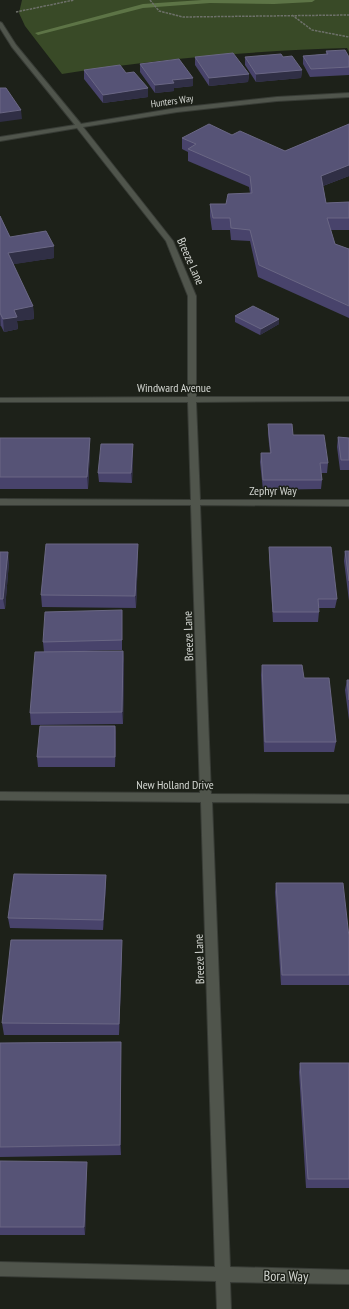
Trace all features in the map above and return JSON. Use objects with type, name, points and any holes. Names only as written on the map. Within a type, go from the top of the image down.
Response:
[{"type":"street","name":"Breeze Lane","points":[[0,24],[14,46],[169,241],[192,296],[192,399],[224,1309]]},
{"type":"street","name":"Hunters Way","points":[[0,139],[177,110],[223,104],[349,95]]},
{"type":"street","name":"Windward Avenue","points":[[0,400],[349,399]]},
{"type":"street","name":"Zephyr Way","points":[[0,502],[196,501],[349,503]]},
{"type":"street","name":"New Holland Drive","points":[[0,796],[349,799]]},
{"type":"street","name":"Bora Way","points":[[0,1269],[349,1277]]},
{"type":"path","points":[[16,12],[74,0]]},
{"type":"path","points":[[150,0],[159,11],[183,17],[349,15]]},
{"type":"path","points":[[292,15],[312,30],[349,36]]},
{"type":"green space","points":[[22,0],[349,0],[349,52],[347,48],[276,51],[168,60],[62,74],[25,26],[19,13]]},
{"type":"building","points":[[345,50],[349,57],[349,67],[311,69],[303,56],[328,54],[326,51]]},
{"type":"building","points":[[233,53],[249,74],[209,78],[195,57]]},
{"type":"building","points":[[281,54],[283,57],[292,56],[302,70],[256,74],[245,57]]},
{"type":"building","points":[[179,59],[193,78],[172,80],[174,83],[155,85],[140,64]]},
{"type":"building","points":[[120,65],[126,73],[134,72],[148,88],[103,95],[84,70]]},
{"type":"building","points":[[0,88],[6,88],[21,110],[0,113]]},
{"type":"building","points":[[209,124],[232,135],[240,131],[285,151],[349,124],[349,165],[321,176],[326,203],[349,202],[349,218],[327,218],[335,244],[349,249],[349,306],[259,265],[250,230],[231,228],[230,218],[213,218],[210,204],[226,204],[228,194],[252,193],[250,176],[188,149],[196,144],[182,138]]},
{"type":"building","points":[[0,216],[10,237],[46,231],[54,246],[8,253],[33,306],[14,310],[17,317],[3,319],[0,313]]},
{"type":"building","points":[[253,306],[279,319],[261,329],[235,316]]},
{"type":"building","points":[[268,424],[292,424],[293,435],[324,435],[328,463],[320,463],[322,480],[263,480],[261,453],[271,453]]},
{"type":"building","points":[[338,437],[349,438],[349,460],[341,460]]},
{"type":"building","points":[[0,438],[90,438],[87,477],[0,477]]},
{"type":"building","points":[[101,444],[133,444],[131,473],[98,473]]},
{"type":"building","points":[[46,544],[138,544],[135,596],[41,595]]},
{"type":"building","points":[[269,547],[331,547],[337,599],[318,599],[319,612],[273,612]]},
{"type":"building","points":[[345,551],[349,551],[349,581]]},
{"type":"building","points":[[0,552],[8,552],[3,599],[0,599]]},
{"type":"building","points":[[122,610],[122,640],[43,642],[45,612]]},
{"type":"building","points":[[123,651],[122,712],[30,713],[35,652]]},
{"type":"building","points":[[262,665],[302,665],[304,678],[329,678],[336,742],[265,742]]},
{"type":"building","points":[[347,680],[349,680],[349,700]]},
{"type":"building","points":[[40,726],[115,726],[115,757],[37,757]]},
{"type":"building","points":[[14,874],[106,875],[103,920],[8,918]]},
{"type":"building","points":[[276,883],[343,883],[349,937],[349,975],[282,975]]},
{"type":"building","points":[[11,940],[122,940],[119,1024],[2,1023]]},
{"type":"building","points":[[121,1042],[120,1145],[0,1147],[0,1043]]},
{"type":"building","points":[[300,1063],[349,1063],[349,1179],[308,1179]]},
{"type":"building","points":[[0,1161],[87,1162],[84,1227],[0,1227]]},
{"type":"waterway","points":[[38,33],[143,6],[210,1],[274,2],[312,0]]}]
